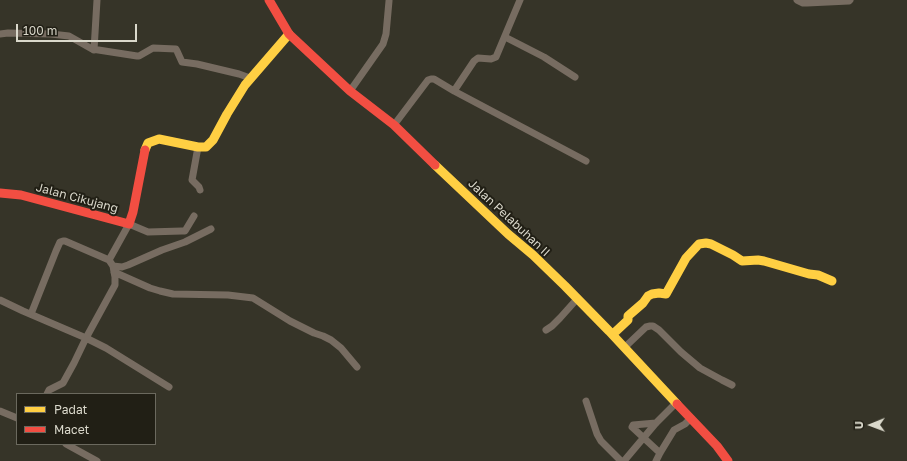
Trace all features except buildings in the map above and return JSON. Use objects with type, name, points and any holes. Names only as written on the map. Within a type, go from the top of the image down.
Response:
[{"type":"street","points":[[94,50],[97,0]]},
{"type":"street","name":"Jalan Pelabuhan II","points":[[269,0],[289,34],[350,91],[394,125],[457,186],[565,286],[613,334],[717,446],[728,461]]},
{"type":"street","points":[[454,91],[474,61],[478,58],[491,59],[496,57],[520,0]]},
{"type":"street","points":[[797,0],[803,3],[850,0]]},
{"type":"street","points":[[350,91],[383,44],[386,34],[389,1]]},
{"type":"street","points":[[0,34],[44,34],[69,36],[90,49],[137,56],[154,48],[176,50],[178,51],[182,62],[197,64],[250,78]]},
{"type":"street","points":[[200,190],[192,180],[198,147],[206,147],[213,140],[245,84],[289,34]]},
{"type":"street","points":[[505,37],[544,57],[575,77]]},
{"type":"street","points":[[394,125],[428,80],[434,79],[586,161]]},
{"type":"street","name":"Jalan Cikujang","points":[[0,193],[21,195],[129,224],[133,212],[145,150],[148,143],[159,139],[198,147]]},
{"type":"street","points":[[48,393],[49,390],[63,383],[115,285],[112,266],[129,224],[148,232],[182,231],[185,230],[194,216]]},
{"type":"street","points":[[112,266],[122,267],[128,265],[185,242],[211,229]]},
{"type":"street","points":[[31,314],[60,242],[65,241],[150,288],[166,293],[181,295],[228,295],[253,298],[290,322],[331,340],[341,348],[357,367]]},
{"type":"street","points":[[613,334],[628,320],[628,316],[643,303],[648,296],[659,293],[666,294],[686,258],[699,244],[712,244],[728,253],[733,254],[742,261],[764,261],[809,274],[818,275],[832,281]]},
{"type":"street","points":[[546,330],[560,318],[577,299]]},
{"type":"street","points":[[0,300],[23,312],[31,314],[106,348],[169,386]]},
{"type":"street","points":[[625,347],[646,327],[653,326],[700,368],[732,385]]},
{"type":"street","points":[[586,401],[597,434],[621,461]]},
{"type":"street","points":[[624,461],[656,423],[676,403]]},
{"type":"street","points":[[0,411],[16,418]]},
{"type":"street","points":[[656,461],[674,430],[685,424],[691,418]]},
{"type":"street","points":[[656,423],[632,427],[660,453]]},
{"type":"street","points":[[68,445],[97,461]]},
{"type":"traffic: slow","points":[[145,150],[148,143],[159,139],[198,147],[206,147],[213,140],[245,85],[289,34]]},
{"type":"traffic: slow","points":[[435,165],[565,286],[677,404]]},
{"type":"traffic: slow","points":[[613,334],[628,320],[628,316],[643,303],[648,296],[659,293],[666,294],[686,258],[699,244],[711,244],[742,261],[764,261],[809,274],[818,275],[832,281]]},
{"type":"traffic: jam","points":[[269,0],[289,34],[350,91],[394,125],[435,165]]},
{"type":"traffic: jam","points":[[0,193],[21,195],[129,224],[133,212],[145,150]]},
{"type":"traffic: jam","points":[[677,404],[717,446],[728,461]]}]
